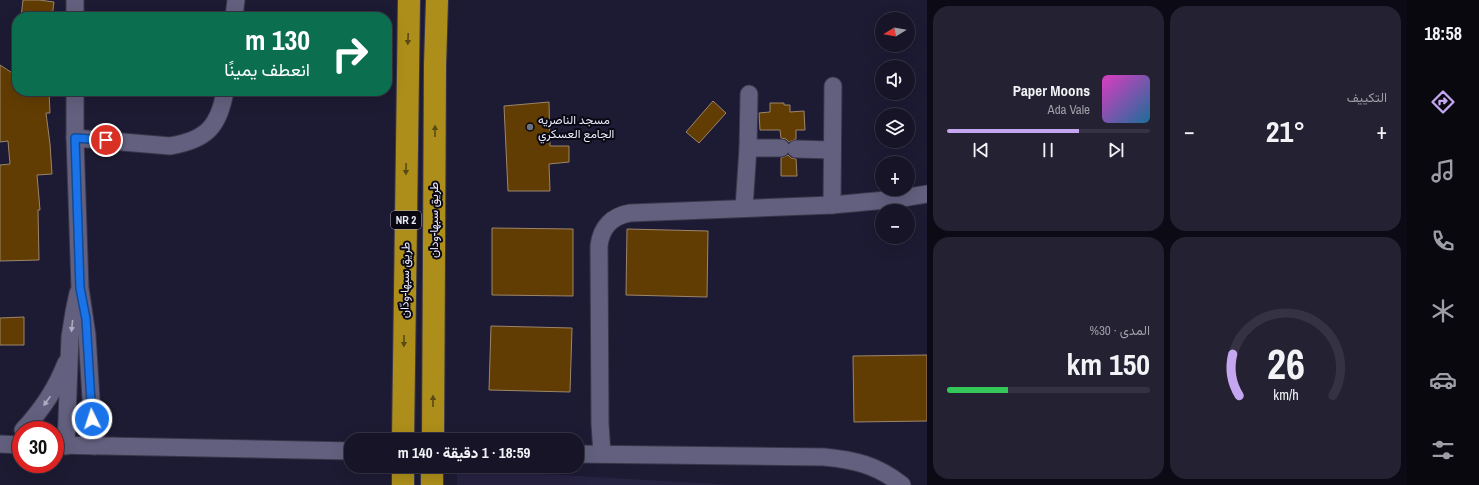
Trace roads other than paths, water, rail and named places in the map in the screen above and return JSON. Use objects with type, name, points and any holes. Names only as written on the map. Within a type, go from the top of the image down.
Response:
[{"type":"highway","name":"طريق سبها-ودّان","points":[[403,433],[409,0]]},
{"type":"highway","name":"طريق سبها-ودان","points":[[433,433],[435,65],[437,0]]},
{"type":"highway","points":[[408,66],[435,65]]},
{"type":"highway","points":[[403,473],[403,485]]},
{"type":"highway","points":[[432,473],[432,485]]},
{"type":"street","points":[[75,0],[75,12]]},
{"type":"street","points":[[235,12],[236,0]]},
{"type":"street","points":[[832,204],[833,86]]},
{"type":"street","points":[[744,208],[748,148],[749,94]]},
{"type":"street","points":[[75,96],[80,288],[87,335],[94,446]]},
{"type":"street","points":[[75,138],[170,146],[184,144],[195,140],[212,126],[218,117],[224,96]]},
{"type":"street","points":[[748,148],[832,150]]},
{"type":"street","points":[[602,454],[600,416],[599,246],[605,228],[615,218],[630,213],[832,204],[897,199],[927,194]]},
{"type":"street","points":[[63,421],[72,324],[80,288]]},
{"type":"street","points":[[31,421],[51,395],[62,375],[70,353]]},
{"type":"street","points":[[64,446],[344,451]]},
{"type":"street","points":[[584,454],[824,457],[858,462],[873,467],[888,474],[902,485]]},
{"type":"place","name":"مسجد الناصريه الجامع العسكري","points":[[530,127]]}]
